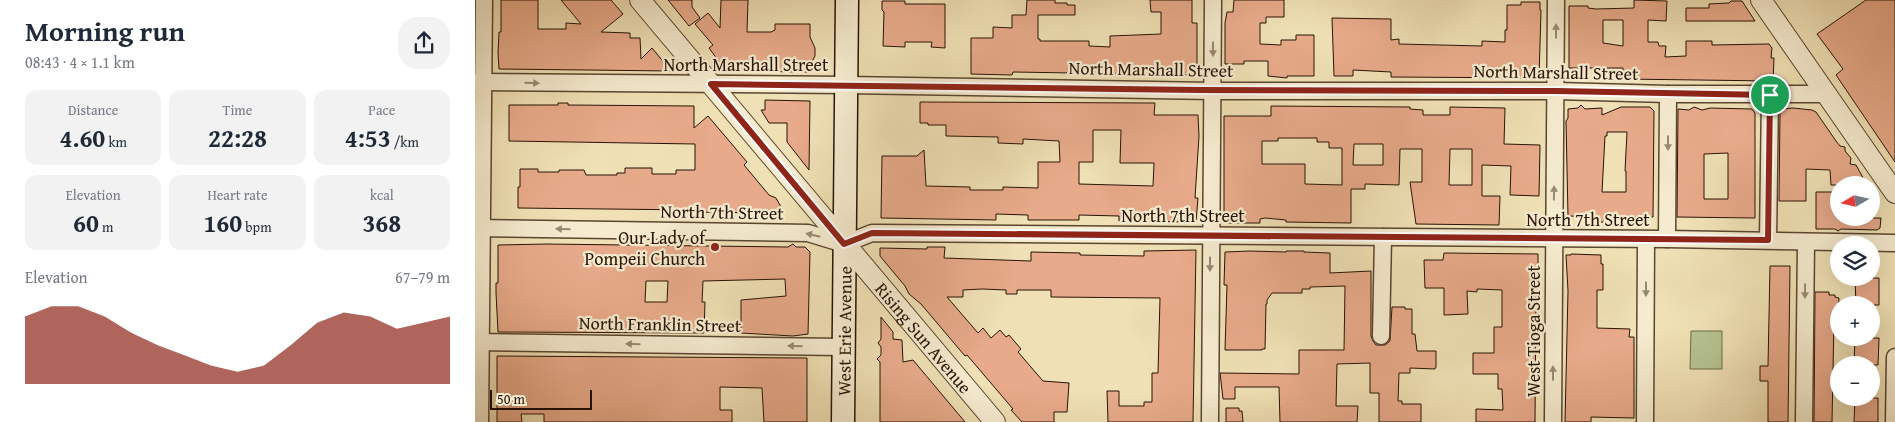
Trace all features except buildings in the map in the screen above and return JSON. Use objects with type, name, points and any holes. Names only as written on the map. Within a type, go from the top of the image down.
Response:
[{"type":"main road","name":"West Erie Avenue","points":[[843,422],[847,0]]},
{"type":"street","points":[[480,422],[478,342],[479,82],[484,0]]},
{"type":"street","name":"Rising Sun Avenue","points":[[641,0],[995,422]]},
{"type":"street","points":[[1210,422],[1213,0]]},
{"type":"street","name":"West Tioga Street","points":[[1553,422],[1553,239],[1557,0]]},
{"type":"street","points":[[1761,0],[1895,193]]},
{"type":"street","name":"North Marshall Street","points":[[479,82],[1213,91],[1556,91],[1668,94],[1827,94]]},
{"type":"street","points":[[1667,239],[1668,94]]},
{"type":"street","points":[[1768,240],[1770,95]]},
{"type":"street","name":"North 7th Street","points":[[478,228],[808,233],[844,244],[872,233],[1383,236],[1895,243]]},
{"type":"street","points":[[1381,336],[1383,236]]},
{"type":"street","points":[[1645,422],[1646,240]]},
{"type":"street","points":[[1804,422],[1806,242]]},
{"type":"street","name":"North Franklin Street","points":[[478,342],[844,347]]},
{"type":"street","points":[[1894,422],[1895,357]]},
{"type":"green space","points":[[1691,331],[1722,331],[1722,369],[1690,369]]},
{"type":"place","name":"Our Lady of Pompeii Church","points":[[715,247]]},
{"type":"route","points":[[711,84],[1199,90],[1556,91],[1770,95],[1768,240],[872,233],[844,244],[711,84]]}]
